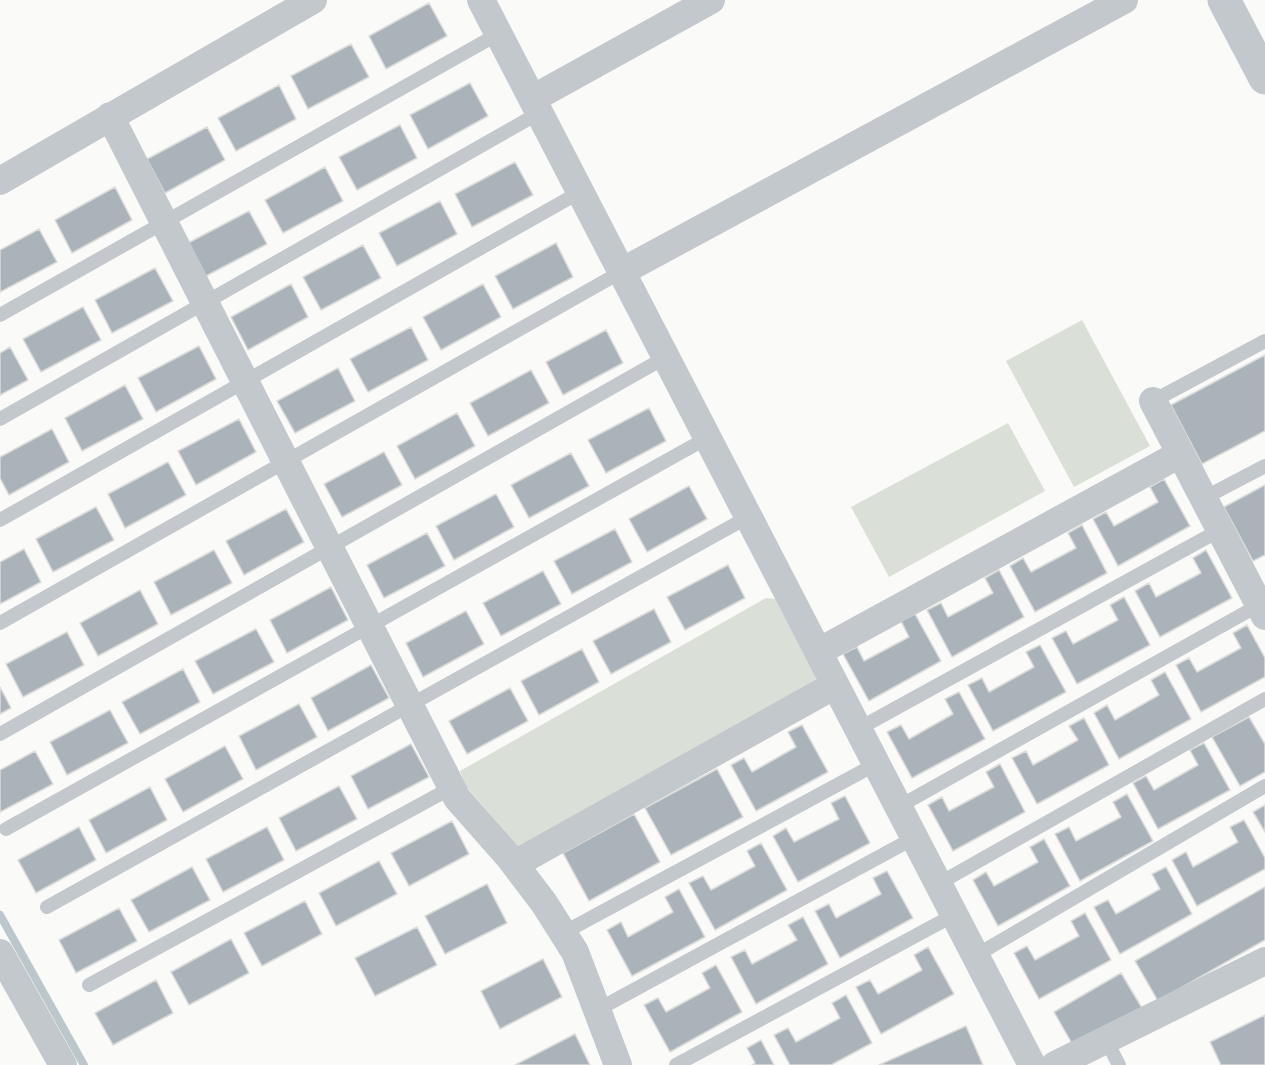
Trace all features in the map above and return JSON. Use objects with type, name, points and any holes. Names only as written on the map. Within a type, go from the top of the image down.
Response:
[{"type":"street","points":[[0,181],[313,0]]},
{"type":"street","points":[[481,0],[1032,1065]]},
{"type":"street","points":[[536,106],[711,0]]},
{"type":"street","points":[[621,272],[1124,0]]},
{"type":"street","points":[[1224,0],[1265,78]]},
{"type":"street","points":[[110,116],[457,798],[515,864],[575,952],[618,1065]]},
{"type":"street","points":[[1153,401],[1261,603]]},
{"type":"street","points":[[818,652],[1180,454]]},
{"type":"street","points":[[515,864],[835,685]]},
{"type":"street","points":[[0,953],[63,1065]]},
{"type":"street","points":[[1055,1065],[1265,961]]},
{"type":"lane","points":[[0,315],[498,34]]},
{"type":"lane","points":[[0,419],[205,303],[536,106]]},
{"type":"lane","points":[[0,520],[580,192]]},
{"type":"lane","points":[[0,623],[621,272]]},
{"type":"lane","points":[[1153,401],[1265,341]]},
{"type":"lane","points":[[0,734],[666,357]]},
{"type":"lane","points":[[6,829],[707,438]]},
{"type":"lane","points":[[1204,498],[1265,466]]},
{"type":"lane","points":[[47,908],[748,517]]},
{"type":"lane","points":[[858,729],[1220,530]]},
{"type":"lane","points":[[898,807],[1261,603]]},
{"type":"lane","points":[[938,884],[1265,699]]},
{"type":"lane","points":[[563,933],[876,764]]},
{"type":"lane","points":[[975,956],[1265,786]]},
{"type":"lane","points":[[89,985],[452,788]]},
{"type":"lane","points":[[597,1011],[914,838]]},
{"type":"lane","points":[[676,1065],[954,915]]},
{"type":"lane","points":[[1106,1040],[1119,1065]]},
{"type":"shaded area","points":[[1082,320],[1150,446],[1074,487],[1006,361]]},
{"type":"shaded area","points":[[1008,423],[1045,491],[889,577],[851,507]]},
{"type":"shaded area","points":[[766,598],[775,599],[817,678],[810,686],[521,850],[465,785],[460,771]]},
{"type":"building","points":[[429,3],[447,36],[386,69],[369,36]]},
{"type":"building","points":[[351,44],[369,77],[308,109],[291,76]]},
{"type":"building","points":[[470,83],[488,116],[428,149],[410,115]]},
{"type":"building","points":[[279,85],[296,119],[236,151],[218,118]]},
{"type":"building","points":[[400,125],[417,158],[357,190],[339,157]]},
{"type":"building","points":[[207,127],[225,160],[165,193],[147,159]]},
{"type":"building","points":[[515,162],[533,195],[472,227],[455,194]]},
{"type":"building","points":[[325,167],[343,201],[283,233],[265,200]]},
{"type":"building","points":[[115,187],[132,220],[72,253],[55,220]]},
{"type":"building","points":[[440,201],[457,234],[397,266],[379,233]]},
{"type":"building","points":[[249,211],[267,244],[206,276],[188,243]]},
{"type":"building","points":[[39,229],[57,262],[0,292],[0,250]]},
{"type":"building","points":[[556,243],[573,277],[513,309],[495,276]]},
{"type":"building","points":[[363,245],[381,278],[321,310],[303,277]]},
{"type":"building","points":[[155,268],[173,301],[112,333],[95,300]]},
{"type":"building","points":[[291,284],[308,317],[248,350],[231,317]]},
{"type":"building","points":[[483,284],[501,317],[441,350],[423,317]]},
{"type":"building","points":[[83,307],[101,340],[41,372],[23,339]]},
{"type":"building","points":[[411,327],[428,360],[368,392],[350,359]]},
{"type":"building","points":[[606,330],[623,363],[563,395],[546,362]]},
{"type":"building","points":[[199,346],[216,379],[156,412],[138,378]]},
{"type":"building","points":[[10,347],[28,380],[0,395],[0,353]]},
{"type":"building","points":[[1265,355],[1265,431],[1202,464],[1171,405]]},
{"type":"building","points":[[338,368],[355,401],[295,433],[277,401]]},
{"type":"building","points":[[531,370],[549,403],[488,436],[470,403]]},
{"type":"building","points":[[125,385],[143,419],[82,451],[65,418]]},
{"type":"building","points":[[649,408],[666,441],[606,473],[588,440]]},
{"type":"building","points":[[457,413],[475,446],[415,479],[397,446]]},
{"type":"building","points":[[239,419],[256,452],[196,485],[178,451]]},
{"type":"building","points":[[52,429],[69,462],[9,495],[0,478],[0,457]]},
{"type":"building","points":[[384,452],[402,485],[342,517],[324,484]]},
{"type":"building","points":[[571,453],[589,486],[529,518],[511,485]]},
{"type":"building","points":[[168,462],[186,495],[125,528],[108,494]]},
{"type":"building","points":[[1164,479],[1190,526],[1118,566],[1093,519],[1106,512],[1114,526],[1158,502],[1150,487]]},
{"type":"building","points":[[1265,485],[1265,555],[1253,561],[1224,507]]},
{"type":"building","points":[[689,486],[707,519],[647,552],[629,519]]},
{"type":"building","points":[[496,494],[514,527],[454,560],[436,526]]},
{"type":"building","points":[[96,507],[114,540],[53,572],[36,539]]},
{"type":"building","points":[[286,509],[304,542],[244,575],[226,541]]},
{"type":"building","points":[[1082,525],[1107,573],[1035,612],[1010,566],[1023,558],[1031,572],[1076,548],[1068,533]]},
{"type":"building","points":[[615,529],[632,562],[572,594],[554,561]]},
{"type":"building","points":[[427,533],[445,566],[384,598],[367,565]]},
{"type":"building","points":[[24,549],[41,582],[0,604],[0,562]]},
{"type":"building","points":[[214,550],[232,583],[171,615],[154,582]]},
{"type":"building","points":[[1206,550],[1232,598],[1160,637],[1135,591],[1149,583],[1156,597],[1201,573],[1193,558]]},
{"type":"building","points":[[728,565],[745,598],[685,630],[667,597]]},
{"type":"building","points":[[999,570],[1024,617],[952,657],[927,610],[941,603],[948,617],[993,593],[985,578]]},
{"type":"building","points":[[543,571],[561,604],[501,636],[483,603]]},
{"type":"building","points":[[331,587],[348,620],[287,653],[270,620]]},
{"type":"building","points":[[140,590],[158,624],[98,656],[80,623]]},
{"type":"building","points":[[1124,597],[1150,645],[1077,684],[1052,638],[1066,631],[1073,644],[1118,620],[1110,605]]},
{"type":"building","points":[[654,609],[671,642],[611,674],[593,641]]},
{"type":"building","points":[[466,611],[484,644],[423,677],[406,643]]},
{"type":"building","points":[[915,614],[941,661],[869,701],[843,654],[857,647],[864,661],[909,637],[901,621]]},
{"type":"building","points":[[1247,625],[1265,658],[1265,677],[1201,712],[1176,665],[1189,658],[1197,672],[1241,648],[1233,633]]},
{"type":"building","points":[[256,629],[274,662],[213,694],[195,661]]},
{"type":"building","points":[[67,632],[84,665],[23,697],[6,664]]},
{"type":"building","points":[[1040,645],[1066,692],[993,731],[968,685],[982,678],[989,692],[1034,667],[1026,652]]},
{"type":"building","points":[[582,649],[599,682],[539,715],[521,681]]},
{"type":"building","points":[[371,665],[389,698],[328,731],[311,698]]},
{"type":"building","points":[[183,669],[200,702],[140,734],[122,702]]},
{"type":"building","points":[[1165,672],[1191,719],[1119,759],[1094,713],[1107,705],[1115,720],[1159,695],[1151,680]]},
{"type":"building","points":[[0,687],[11,708],[0,714]]},
{"type":"building","points":[[510,688],[528,721],[467,754],[449,721]]},
{"type":"building","points":[[959,692],[985,739],[912,778],[887,732],[901,725],[909,739],[953,714],[945,699]]},
{"type":"building","points":[[299,704],[317,737],[256,770],[239,736]]},
{"type":"building","points":[[110,710],[128,743],[67,775],[50,742]]},
{"type":"building","points":[[1249,717],[1265,744],[1265,772],[1240,786],[1212,737]]},
{"type":"building","points":[[1084,718],[1109,765],[1037,804],[1012,758],[1026,751],[1033,765],[1078,740],[1069,726]]},
{"type":"building","points":[[802,725],[828,772],[756,811],[731,765],[744,758],[752,772],[796,747],[788,732]]},
{"type":"building","points":[[1204,743],[1230,790],[1158,829],[1133,783],[1146,776],[1154,790],[1198,765],[1190,750]]},
{"type":"building","points":[[411,744],[429,777],[368,809],[351,776]]},
{"type":"building","points":[[225,746],[243,779],[183,812],[165,779]]},
{"type":"building","points":[[35,751],[53,784],[0,812],[0,770]]},
{"type":"building","points":[[1000,764],[1025,812],[953,851],[928,805],[942,797],[949,811],[994,787],[986,772]]},
{"type":"building","points":[[717,769],[743,817],[671,855],[645,808]]},
{"type":"building","points":[[339,786],[357,819],[296,851],[279,818]]},
{"type":"building","points":[[150,787],[167,820],[106,853],[89,820]]},
{"type":"building","points":[[1127,794],[1153,841],[1080,881],[1055,834],[1069,827],[1076,841],[1121,817],[1113,802]]},
{"type":"building","points":[[845,796],[870,843],[798,882],[773,836],[786,828],[794,842],[839,819],[831,803]]},
{"type":"building","points":[[1265,805],[1265,832],[1253,812]]},
{"type":"building","points":[[634,814],[660,862],[589,901],[563,853]]},
{"type":"building","points":[[1244,820],[1265,858],[1265,869],[1197,906],[1172,860],[1186,852],[1193,867],[1238,842],[1230,827]]},
{"type":"building","points":[[452,821],[469,854],[409,886],[391,853]]},
{"type":"building","points":[[79,827],[96,860],[36,893],[18,860]]},
{"type":"building","points":[[267,827],[284,860],[223,892],[206,859]]},
{"type":"building","points":[[1044,839],[1070,886],[998,926],[973,880],[986,872],[994,886],[1038,862],[1030,847]]},
{"type":"building","points":[[761,843],[787,890],[715,930],[689,883],[703,876],[711,890],[755,866],[747,851]]},
{"type":"building","points":[[379,861],[397,894],[336,926],[319,893]]},
{"type":"building","points":[[192,867],[210,900],[149,932],[131,900]]},
{"type":"building","points":[[1166,867],[1192,914],[1120,954],[1094,907],[1108,900],[1116,914],[1160,889],[1152,874]]},
{"type":"building","points":[[887,871],[913,918],[840,958],[815,911],[829,904],[836,918],[881,894],[873,878]]},
{"type":"building","points":[[487,884],[507,923],[445,954],[425,916]]},
{"type":"building","points":[[1265,887],[1265,940],[1158,1001],[1135,961]]},
{"type":"building","points":[[679,889],[705,937],[632,976],[607,930],[621,922],[628,937],[673,912],[665,897]]},
{"type":"building","points":[[305,901],[322,934],[262,966],[244,933]]},
{"type":"building","points":[[119,908],[137,941],[76,973],[59,940]]},
{"type":"building","points":[[1085,913],[1111,960],[1039,999],[1014,953],[1027,946],[1035,960],[1079,936],[1071,921]]},
{"type":"building","points":[[803,917],[828,964],[756,1004],[731,957],[745,950],[752,964],[797,940],[788,925]]},
{"type":"building","points":[[417,927],[437,965],[375,996],[355,958]]},
{"type":"building","points":[[231,939],[249,973],[189,1005],[171,972]]},
{"type":"building","points":[[928,947],[954,994],[881,1034],[856,987],[870,980],[878,994],[922,970],[914,955]]},
{"type":"building","points":[[543,959],[562,997],[500,1029],[481,991]]},
{"type":"building","points":[[716,965],[742,1012],[670,1052],[644,1005],[658,998],[666,1012],[710,988],[702,973]]},
{"type":"building","points":[[1121,973],[1142,1008],[1074,1047],[1054,1012]]},
{"type":"building","points":[[156,980],[173,1013],[113,1045],[95,1013]]},
{"type":"building","points":[[846,995],[872,1043],[831,1065],[790,1065],[774,1035],[788,1028],[796,1042],[840,1018],[832,1003]]},
{"type":"building","points":[[1265,1015],[1265,1065],[1221,1065],[1210,1042]]},
{"type":"building","points":[[966,1026],[983,1065],[879,1065]]},
{"type":"building","points":[[575,1034],[590,1065],[515,1065]]},
{"type":"building","points":[[761,1040],[774,1065],[752,1065],[755,1063],[747,1048]]},
{"type":"waterway","points":[[0,915],[84,1065]]}]
